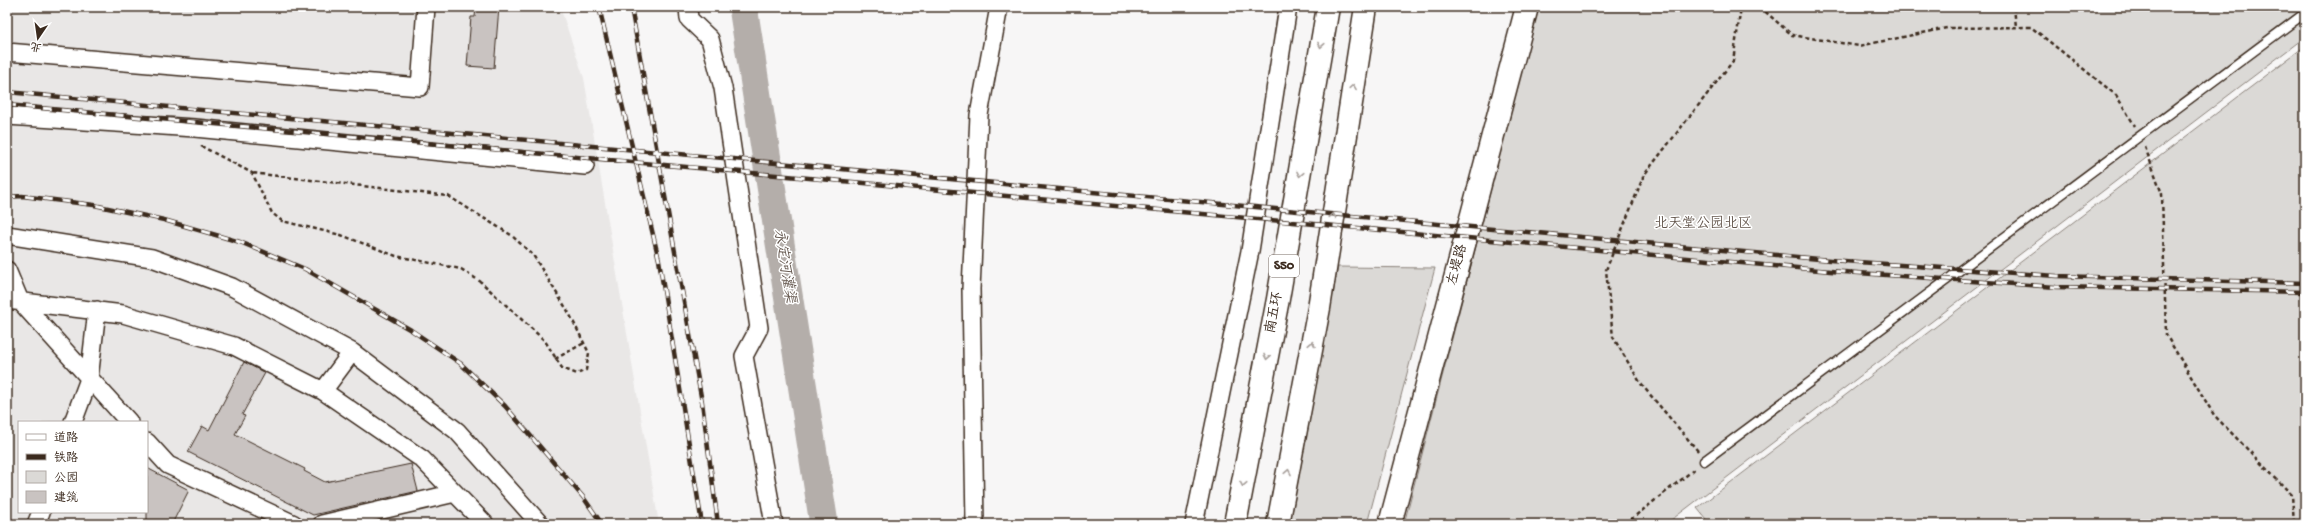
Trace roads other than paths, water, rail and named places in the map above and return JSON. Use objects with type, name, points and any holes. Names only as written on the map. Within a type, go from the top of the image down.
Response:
[{"type":"main road","name":"南五环","points":[[1235,524],[1278,299],[1328,7]]},
{"type":"main road","points":[[1278,524],[1319,308],[1366,7]]},
{"type":"main road","name":"左堤路","points":[[1390,524],[1527,7]]},
{"type":"street","points":[[7,52],[420,87],[426,7]]},
{"type":"street","points":[[688,7],[689,19],[710,40],[723,88],[759,328],[744,356],[774,524]]},
{"type":"street","points":[[975,524],[971,289],[979,115],[999,7]]},
{"type":"street","points":[[1194,524],[1250,251],[1288,7]]},
{"type":"street","points":[[7,116],[195,128],[584,166]]},
{"type":"street","points":[[7,235],[152,258],[232,287],[352,352],[457,431],[540,524]]},
{"type":"street","points":[[7,270],[13,301],[128,421]]},
{"type":"street","points":[[13,301],[123,314],[234,346],[323,391],[422,459],[485,524]]},
{"type":"street","points":[[73,421],[89,379],[97,310]]},
{"type":"street","points":[[323,391],[352,352]]},
{"type":"street","points":[[148,443],[168,465],[290,523]]},
{"type":"street","points":[[322,524],[455,493]]},
{"type":"street","points":[[36,524],[41,513]]},
{"type":"lane","points":[[1704,462],[2305,13]]},
{"type":"waterway","name":"永定河灌渠","points":[[743,7],[824,524]]},
{"type":"railway","points":[[599,7],[659,260],[702,524]]},
{"type":"railway","points":[[631,7],[702,402],[718,524]]},
{"type":"railway","points":[[7,92],[1830,260],[2057,276],[2305,283]]},
{"type":"railway","points":[[7,105],[1830,271],[2056,287],[2305,292]]},
{"type":"railway","points":[[7,197],[22,196],[94,205],[164,220],[240,242],[305,269],[411,330],[460,363],[505,406],[583,497],[602,524]]},
{"type":"park label","name":"北天堂公园北区","points":[[1703,224]]}]
